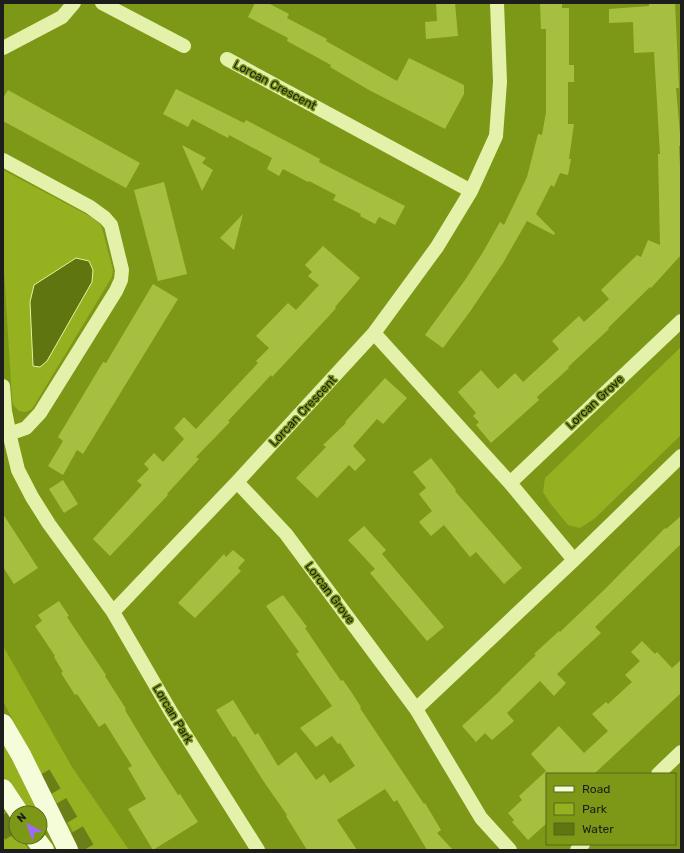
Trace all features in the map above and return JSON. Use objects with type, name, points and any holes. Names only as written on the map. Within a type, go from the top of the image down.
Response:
[{"type":"main road","points":[[3,724],[21,755],[68,850]]},
{"type":"main road","points":[[3,789],[14,805]]},
{"type":"street","points":[[3,48],[62,17],[74,3]]},
{"type":"street","points":[[102,3],[184,46]]},
{"type":"street","name":"Lorcan Crescent","points":[[113,612],[237,482],[374,333],[437,247],[471,191],[496,136],[500,82],[497,3]]},
{"type":"street","name":"Lorcan Crescent","points":[[226,60],[471,191]]},
{"type":"street","points":[[3,160],[90,207],[105,218],[111,225],[122,270],[121,280],[116,291],[40,413],[26,428],[9,434]]},
{"type":"street","name":"Lorcan Grove","points":[[510,483],[681,321]]},
{"type":"street","points":[[374,333],[510,483],[574,560]]},
{"type":"street","name":"Lorcan Park","points":[[3,386],[9,434],[18,470],[32,497],[113,612],[171,712],[258,850]]},
{"type":"street","points":[[416,709],[574,560],[681,456]]},
{"type":"street","name":"Lorcan Grove","points":[[237,482],[286,534],[416,709],[481,818],[510,850]]},
{"type":"street","points":[[659,773],[681,752]]},
{"type":"green space","points":[[3,170],[93,218],[100,224],[113,270],[112,277],[32,409],[25,412],[19,411],[14,406],[12,400],[3,253]]},
{"type":"green space","points":[[681,347],[681,435],[594,519],[580,528],[568,525],[543,492],[545,478]]},
{"type":"green space","points":[[3,646],[72,767],[129,850],[83,850],[3,701]]},
{"type":"green space","points":[[3,743],[36,805],[22,805],[3,776]]},
{"type":"green space","points":[[3,810],[8,818],[8,845],[26,845],[29,850],[3,850]]},
{"type":"water","points":[[76,258],[89,261],[93,270],[92,282],[47,361],[40,367],[33,366],[30,302],[34,285]]},
{"type":"building","points":[[255,3],[268,3],[289,14],[287,18],[327,39],[326,41],[397,81],[409,58],[464,85],[464,94],[445,129],[369,90],[330,67],[331,65],[287,41],[288,38],[248,17]]},
{"type":"building","points":[[436,3],[455,3],[458,36],[426,39],[425,22],[437,21]]},
{"type":"building","points":[[540,3],[562,3],[562,8],[569,8],[569,65],[574,65],[574,82],[568,82],[568,124],[574,124],[568,175],[560,173],[554,187],[551,185],[536,214],[555,233],[554,235],[527,221],[503,263],[443,348],[425,335],[465,280],[500,222],[504,225],[527,177],[538,134],[542,135],[546,112],[546,29],[541,29]]},
{"type":"building","points":[[649,3],[675,3],[679,88],[676,88],[681,146],[679,146],[681,188],[681,255],[651,288],[650,287],[608,328],[609,329],[568,367],[569,368],[537,397],[539,400],[491,443],[476,425],[479,422],[473,416],[476,413],[458,392],[481,370],[498,389],[515,373],[523,382],[559,349],[552,341],[579,316],[584,322],[609,299],[601,290],[637,255],[641,257],[648,240],[660,245],[658,154],[660,154],[654,52],[634,53],[633,22],[609,23],[609,9],[649,6]]},
{"type":"building","points":[[176,89],[244,123],[246,120],[320,159],[319,162],[405,206],[395,225],[379,217],[375,224],[360,216],[361,214],[333,200],[336,195],[283,169],[279,176],[267,169],[272,158],[229,135],[228,138],[192,119],[188,127],[163,114]]},
{"type":"building","points":[[8,90],[140,163],[126,188],[3,121],[3,98]]},
{"type":"building","points":[[182,145],[206,158],[202,163],[213,170],[202,191]]},
{"type":"building","points":[[164,182],[187,274],[158,281],[134,190]]},
{"type":"building","points":[[243,214],[234,250],[220,238]]},
{"type":"building","points":[[323,246],[360,278],[328,317],[272,377],[271,375],[228,421],[230,422],[196,457],[199,459],[167,494],[168,495],[110,556],[93,539],[142,485],[137,481],[149,469],[144,464],[154,453],[163,462],[184,439],[174,428],[184,417],[196,429],[258,363],[256,361],[269,348],[256,336],[288,303],[296,310],[319,285],[308,276],[312,272],[305,265]]},
{"type":"building","points":[[153,284],[178,299],[83,454],[77,450],[63,475],[48,466],[63,441],[58,437],[103,362],[106,363]]},
{"type":"building","points":[[385,378],[407,398],[383,424],[377,419],[353,446],[366,460],[355,471],[349,465],[317,498],[296,478],[326,447],[323,445],[346,423],[345,422]]},
{"type":"building","points":[[431,458],[456,490],[455,491],[522,568],[504,584],[476,552],[470,557],[444,525],[431,536],[419,522],[432,511],[419,494],[426,488],[413,472]]},
{"type":"building","points":[[63,480],[78,504],[64,513],[49,489]]},
{"type":"building","points":[[3,514],[38,568],[14,584],[3,567]]},
{"type":"building","points":[[681,516],[681,544],[595,627],[601,633],[557,674],[566,683],[554,696],[540,681],[507,713],[514,721],[492,740],[485,733],[476,742],[462,726],[536,655],[534,654],[559,631],[560,632],[606,588],[665,528],[666,529]]},
{"type":"building","points":[[364,526],[386,550],[382,554],[444,627],[427,641],[370,573],[375,569],[348,540]]},
{"type":"building","points":[[233,550],[245,560],[238,568],[241,571],[195,618],[178,603],[224,554],[226,557]]},
{"type":"building","points":[[283,595],[307,627],[305,628],[341,681],[343,680],[352,693],[361,707],[360,708],[424,804],[425,803],[441,830],[437,833],[453,850],[427,850],[397,800],[394,802],[385,789],[337,820],[357,850],[307,850],[286,816],[287,815],[216,710],[233,700],[255,735],[258,733],[278,766],[296,752],[316,780],[324,774],[330,783],[355,766],[340,743],[338,744],[332,736],[316,747],[300,728],[332,706],[296,654],[299,652],[266,606]]},
{"type":"building","points":[[59,601],[69,616],[67,617],[106,675],[105,676],[146,745],[178,795],[180,794],[198,822],[153,850],[128,809],[146,799],[128,768],[132,766],[105,723],[99,727],[77,694],[75,695],[61,673],[63,672],[54,657],[55,656],[35,626],[42,621],[38,615]]},
{"type":"building","points":[[642,641],[655,654],[657,652],[672,668],[681,660],[681,693],[595,773],[547,772],[546,824],[528,840],[512,822],[514,820],[508,813],[522,800],[519,796],[546,771],[531,754],[559,726],[584,753],[608,731],[592,714],[606,702],[608,704],[632,682],[625,675],[640,661],[631,652]]},
{"type":"tunnel","points":[[40,775],[84,850]]},
{"type":"tunnel","points":[[3,815],[8,823]]}]
